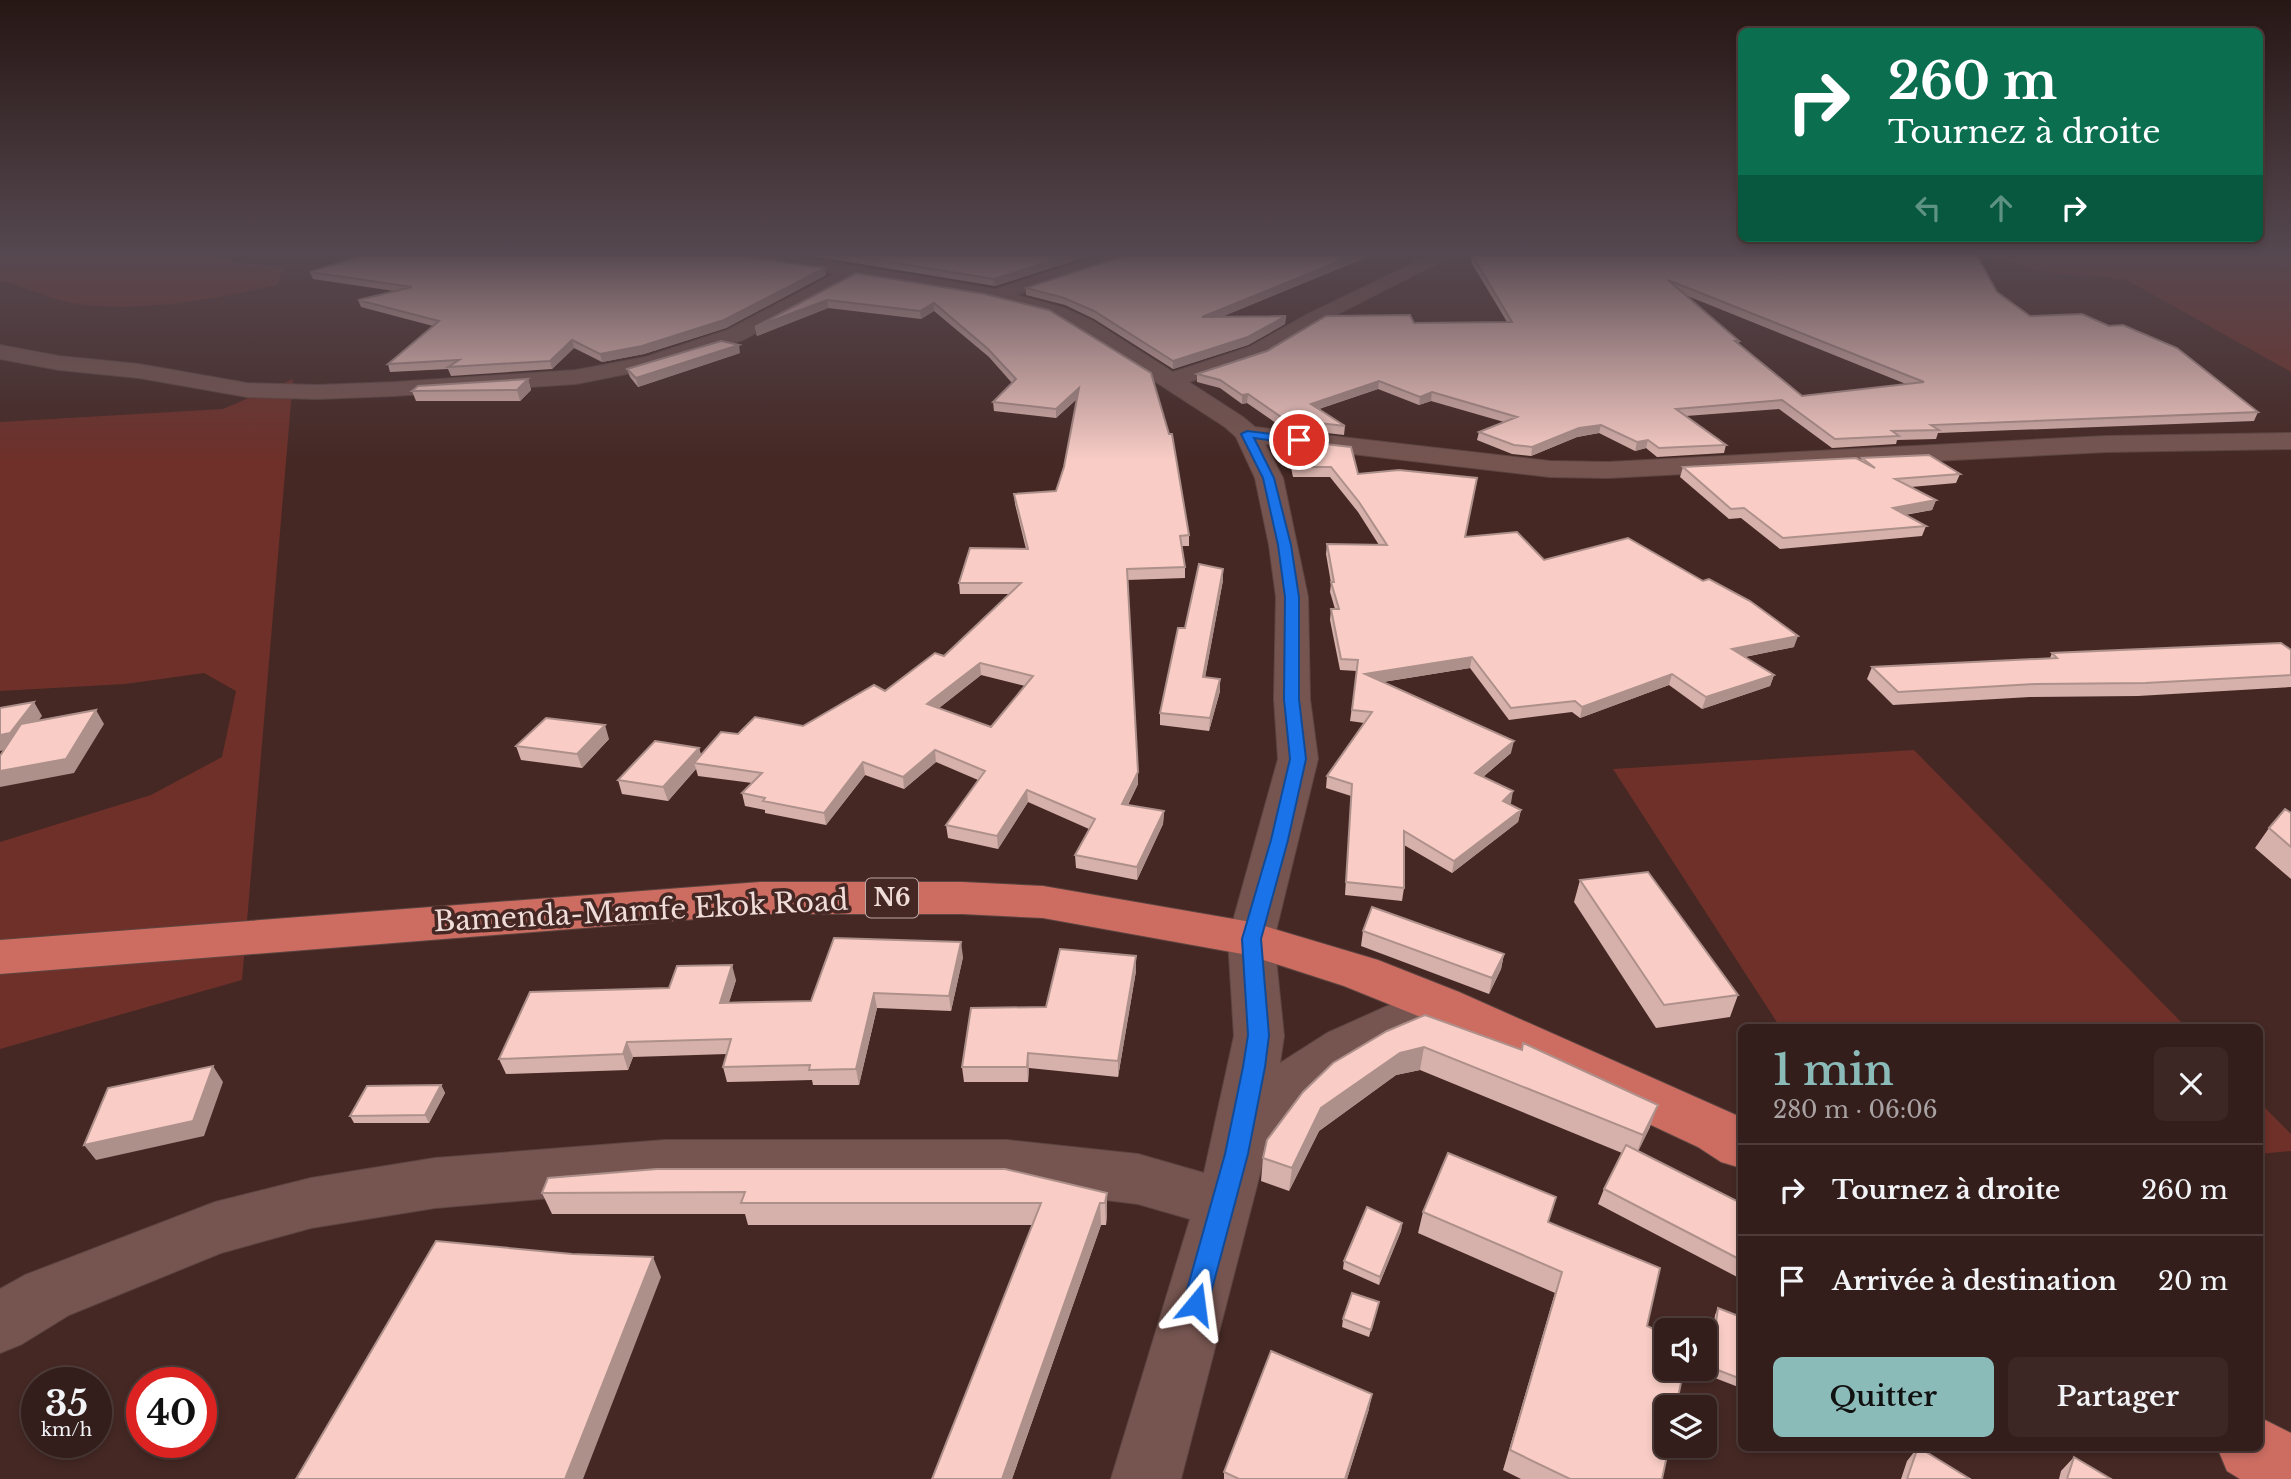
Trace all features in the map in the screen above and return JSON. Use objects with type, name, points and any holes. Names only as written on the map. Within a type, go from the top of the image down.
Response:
[{"type":"highway","name":"Bamenda-Mamfe Ekok Road","points":[[0,957],[761,898],[962,898],[1043,902],[1251,939],[1362,973],[1441,1005],[1717,1131],[1738,1143]]},
{"type":"highway","points":[[2257,1451],[2291,1472]]},
{"type":"street","points":[[0,352],[247,390],[381,389],[576,377],[649,363],[735,335],[760,323]]},
{"type":"street","points":[[1078,323],[1211,405],[1247,434],[1269,478],[1292,597],[1292,699],[1298,759],[1251,939],[1259,1035],[1230,1179],[1146,1479]]},
{"type":"street","points":[[1170,381],[1256,352],[1306,323]]},
{"type":"street","points":[[1247,434],[1550,469],[1608,470],[2106,444],[2291,441]]},
{"type":"street","points":[[1230,1179],[1292,1085],[1310,1069],[1377,1032],[1441,1005]]},
{"type":"street","points":[[0,1323],[47,1295],[215,1228],[311,1203],[435,1183],[665,1164],[1007,1164],[1138,1179],[1230,1179]]},
{"type":"shaded area","points":[[2204,323],[2291,323],[2291,372]]},
{"type":"shaded area","points":[[293,379],[242,980],[0,1049],[0,842],[151,795],[222,757],[236,691],[204,673],[125,684],[0,691],[0,422],[223,409]]},
{"type":"shaded area","points":[[1914,750],[2183,1024],[1778,1024],[1613,769]]},
{"type":"shaded area","points":[[2263,1106],[2291,1134],[2291,1151],[2263,1154]]},
{"type":"building","points":[[437,323],[714,323],[642,346],[600,354],[572,340],[550,361],[448,367],[459,360],[388,364]]},
{"type":"building","points":[[958,323],[1070,323],[1151,373],[1169,434],[1172,434],[1189,535],[1180,536],[1185,567],[1127,569],[1138,772],[1122,804],[1164,811],[1137,867],[1075,855],[1095,819],[1027,790],[997,836],[946,825],[985,771],[935,750],[903,777],[863,762],[824,813],[763,801],[765,798],[742,793],[762,773],[694,763],[721,732],[738,734],[755,717],[803,726],[874,685],[885,691],[935,653],[944,656],[1021,583],[959,583],[970,548],[1028,549],[1014,494],[1056,491],[1064,467],[1079,388],[1056,409],[993,402],[1016,379],[988,349]],"holes":[[[980,663],[1033,676],[991,727],[927,704]]]},
{"type":"building","points":[[1113,323],[1273,323],[1248,337],[1173,361]]},
{"type":"building","points":[[1314,323],[1718,323],[1739,341],[1735,341],[1802,396],[1924,382],[1776,323],[2102,323],[2109,326],[2123,325],[2177,348],[2258,412],[1931,425],[1939,430],[1892,431],[1899,436],[1835,439],[1782,400],[1676,409],[1726,445],[1659,448],[1648,440],[1637,442],[1601,425],[1579,428],[1532,447],[1514,445],[1479,432],[1517,417],[1432,392],[1420,397],[1379,381],[1311,404],[1345,426],[1284,419],[1248,394],[1242,395],[1220,380],[1197,374],[1267,351]]},
{"type":"building","points":[[721,341],[739,345],[636,378],[627,369]]},
{"type":"building","points":[[528,379],[517,390],[412,391],[418,386]]},
{"type":"building","points":[[1288,440],[1351,447],[1358,474],[1399,470],[1477,478],[1465,537],[1517,532],[1544,560],[1628,538],[1703,581],[1709,579],[1750,601],[1798,636],[1732,649],[1774,675],[1706,697],[1672,674],[1582,707],[1575,701],[1511,708],[1472,657],[1365,674],[1514,741],[1475,773],[1513,791],[1503,801],[1521,810],[1454,861],[1404,831],[1404,888],[1346,882],[1352,784],[1327,776],[1372,712],[1352,710],[1358,660],[1341,659],[1331,609],[1339,609],[1331,582],[1334,582],[1327,544],[1387,545],[1359,502],[1331,467],[1294,467]]},
{"type":"building","points":[[1929,455],[1960,474],[1895,479],[1936,500],[1893,508],[1926,526],[1783,538],[1744,508],[1731,509],[1683,467],[1856,458],[1875,468],[1862,458]]},
{"type":"building","points":[[1199,564],[1223,569],[1203,677],[1220,679],[1210,718],[1160,713],[1178,628],[1185,628]]},
{"type":"building","points":[[2281,643],[2291,650],[2291,675],[1898,692],[1872,667],[2057,658],[2052,653]]},
{"type":"building","points":[[34,702],[10,733],[0,735],[0,708]]},
{"type":"building","points":[[96,710],[66,759],[0,771],[0,756],[21,724]]},
{"type":"building","points":[[546,718],[605,725],[577,754],[516,746]]},
{"type":"building","points":[[655,741],[699,748],[663,787],[618,780]]},
{"type":"building","points":[[2285,809],[2291,813],[2291,847],[2269,828]]},
{"type":"building","points":[[1648,872],[1738,995],[1664,1005],[1580,880]]},
{"type":"building","points":[[1372,907],[1504,954],[1492,978],[1363,931]]},
{"type":"building","points":[[834,938],[961,942],[949,996],[874,993],[856,1069],[809,1070],[810,1065],[723,1067],[731,1039],[627,1042],[623,1054],[499,1059],[530,992],[669,988],[677,966],[732,965],[720,1003],[811,1001]]},
{"type":"building","points":[[1060,949],[1136,956],[1118,1061],[1028,1053],[1027,1067],[962,1067],[971,1008],[1046,1007]]},
{"type":"building","points":[[1425,1015],[1522,1050],[1523,1043],[1658,1105],[1643,1135],[1424,1047],[1400,1053],[1321,1108],[1292,1168],[1263,1158],[1267,1140],[1303,1092],[1333,1063],[1387,1031]]},
{"type":"building","points":[[213,1066],[193,1121],[84,1145],[108,1088]]},
{"type":"building","points":[[441,1085],[425,1115],[350,1116],[367,1086]]},
{"type":"building","points":[[1626,1145],[1738,1201],[1738,1258],[1604,1189]]},
{"type":"building","points":[[1448,1153],[1556,1197],[1548,1222],[1660,1268],[1647,1326],[1654,1329],[1654,1381],[1681,1381],[1678,1395],[1654,1395],[1654,1458],[1666,1458],[1662,1479],[1570,1479],[1510,1450],[1562,1272],[1423,1212]]},
{"type":"building","points":[[657,1169],[1005,1169],[1107,1193],[1105,1203],[1100,1203],[1002,1479],[932,1479],[1041,1203],[741,1203],[745,1192],[542,1193],[548,1178]]},
{"type":"building","points":[[1367,1207],[1402,1223],[1380,1277],[1344,1261]]},
{"type":"building","points":[[436,1241],[572,1254],[653,1257],[565,1479],[296,1479]]},
{"type":"building","points":[[1352,1293],[1379,1302],[1371,1330],[1343,1319]]},
{"type":"building","points":[[1718,1308],[1738,1316],[1738,1378],[1717,1370]]},
{"type":"building","points":[[1271,1351],[1372,1394],[1345,1479],[1239,1479],[1224,1472]]},
{"type":"building","points":[[1917,1451],[1924,1451],[1970,1479],[1907,1479]]},
{"type":"building","points":[[2074,1457],[2111,1479],[2067,1479]]},
{"type":"route","points":[[1196,1304],[1237,1154],[1254,1067],[1259,1035],[1251,939],[1298,759],[1292,699],[1292,597],[1284,545],[1274,511],[1269,478],[1247,434],[1299,440]]}]
